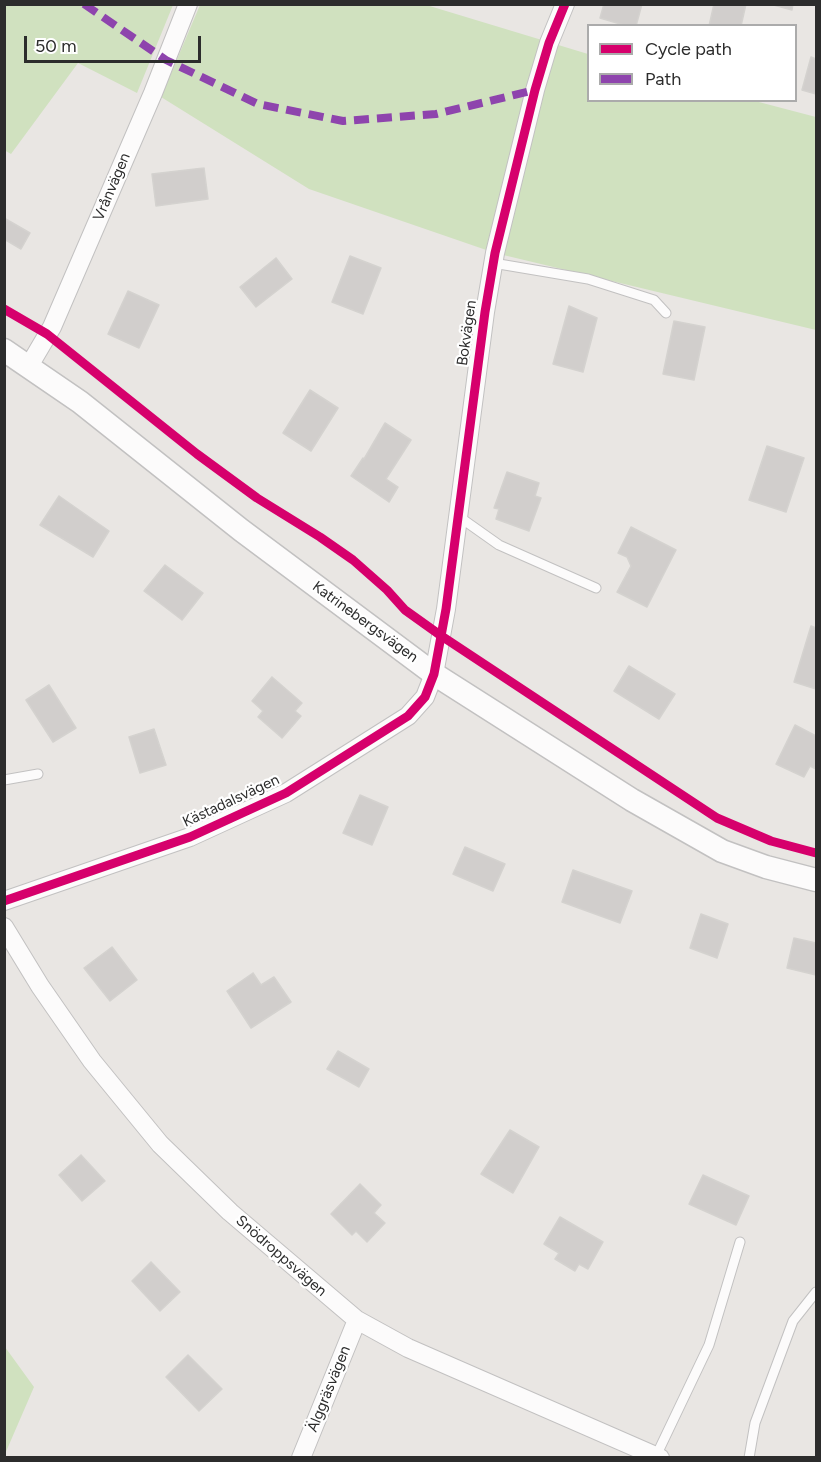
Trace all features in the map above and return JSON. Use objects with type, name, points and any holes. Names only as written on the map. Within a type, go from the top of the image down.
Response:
[{"type":"street","name":"Vrånvägen","points":[[29,366],[52,327],[153,93],[188,4]]},
{"type":"street","name":"Bokvägen","points":[[434,674],[446,609],[493,263],[535,90],[549,44],[565,4]]},
{"type":"street","name":"Katrinebergsvägen","points":[[4,350],[80,402],[242,531],[434,674],[632,800],[722,851],[766,867],[816,880]]},
{"type":"street","name":"Kästadalsvägen","points":[[4,901],[190,837],[286,793],[408,716],[425,697],[434,674]]},
{"type":"street","name":"Snödroppsvägen","points":[[4,927],[40,986],[92,1061],[160,1144],[230,1212],[357,1320],[438,1362],[658,1457]]},
{"type":"street","name":"Älggräsvägen","points":[[301,1458],[357,1320]]},
{"type":"lane","points":[[493,263],[588,279],[654,300],[666,314]]},
{"type":"lane","points":[[458,516],[499,545],[596,588]]},
{"type":"lane","points":[[4,780],[38,774]]},
{"type":"lane","points":[[658,1457],[709,1345],[740,1242]]},
{"type":"lane","points":[[749,1458],[755,1424],[793,1321],[816,1292]]},
{"type":"green space","points":[[423,4],[587,54],[587,102],[759,102],[816,117],[816,330],[495,253],[309,189],[161,97],[200,5]]},
{"type":"green space","points":[[4,5],[173,5],[137,93],[78,63],[11,154],[4,150]]},
{"type":"green space","points":[[4,1347],[34,1387],[5,1454]]},
{"type":"building","points":[[604,4],[642,4],[637,24],[620,24],[600,18]]},
{"type":"building","points":[[714,4],[746,4],[741,24],[709,24]]},
{"type":"building","points":[[770,4],[793,4],[792,10]]},
{"type":"building","points":[[811,57],[816,59],[816,94],[802,90]]},
{"type":"building","points":[[204,168],[208,199],[156,206],[152,174]]},
{"type":"building","points":[[4,218],[30,233],[21,249],[4,239]]},
{"type":"building","points":[[350,256],[381,268],[363,314],[332,302]]},
{"type":"building","points":[[276,258],[292,279],[256,307],[240,287]]},
{"type":"building","points":[[128,291],[159,305],[139,348],[108,334]]},
{"type":"building","points":[[569,306],[597,318],[583,372],[553,364]]},
{"type":"building","points":[[674,321],[705,327],[694,380],[663,374]]},
{"type":"building","points":[[310,390],[338,408],[311,451],[283,433]]},
{"type":"building","points":[[385,423],[411,440],[386,479],[398,487],[389,502],[351,476]]},
{"type":"building","points":[[767,446],[804,458],[786,512],[749,500]]},
{"type":"building","points":[[507,472],[539,483],[535,496],[541,498],[529,531],[496,519],[499,509],[494,508]]},
{"type":"building","points":[[59,496],[109,531],[93,557],[40,525]]},
{"type":"building","points":[[631,527],[676,550],[647,607],[617,592],[631,566],[627,557],[618,553]]},
{"type":"building","points":[[165,565],[203,593],[182,620],[144,591]]},
{"type":"building","points":[[811,626],[816,628],[816,689],[794,682]]},
{"type":"building","points":[[629,666],[675,694],[659,719],[614,691]]},
{"type":"building","points":[[272,677],[302,703],[295,711],[301,716],[282,738],[258,717],[263,711],[252,701]]},
{"type":"building","points":[[49,685],[76,728],[53,742],[26,700]]},
{"type":"building","points":[[795,725],[816,736],[816,769],[810,766],[804,777],[776,764]]},
{"type":"building","points":[[154,729],[166,765],[140,773],[129,737]]},
{"type":"building","points":[[360,795],[388,807],[372,845],[343,833]]},
{"type":"building","points":[[465,847],[505,864],[493,891],[453,874]]},
{"type":"building","points":[[573,870],[632,891],[620,923],[562,902]]},
{"type":"building","points":[[701,914],[728,924],[717,958],[690,948]]},
{"type":"building","points":[[794,938],[816,943],[816,975],[787,968]]},
{"type":"building","points":[[112,947],[137,980],[110,1001],[84,968]]},
{"type":"building","points":[[253,973],[261,985],[274,977],[291,1002],[251,1028],[227,991]]},
{"type":"building","points":[[338,1051],[369,1069],[359,1087],[327,1069]]},
{"type":"building","points":[[510,1130],[539,1147],[513,1193],[481,1174]]},
{"type":"building","points":[[81,1155],[105,1181],[82,1201],[59,1175]]},
{"type":"building","points":[[703,1175],[749,1196],[736,1225],[689,1204]]},
{"type":"building","points":[[360,1184],[381,1205],[374,1213],[385,1223],[367,1242],[356,1231],[352,1235],[331,1214]]},
{"type":"building","points":[[560,1217],[603,1242],[588,1269],[579,1264],[575,1271],[555,1259],[559,1253],[544,1244]]},
{"type":"building","points":[[151,1262],[180,1292],[160,1311],[132,1281]]},
{"type":"building","points":[[188,1355],[222,1389],[199,1411],[166,1377]]},
{"type":"marked path","points":[[84,4],[166,60],[258,104],[343,121],[436,114],[535,90]]},
{"type":"cycle path","points":[[4,901],[190,837],[286,793],[408,716],[425,697],[434,674],[446,609],[485,312],[495,253],[535,90],[549,43],[565,4]]},
{"type":"cycle path","points":[[4,309],[47,334],[197,454],[257,498],[353,560],[387,590],[405,610],[440,635],[717,818],[771,841],[816,853]]}]
